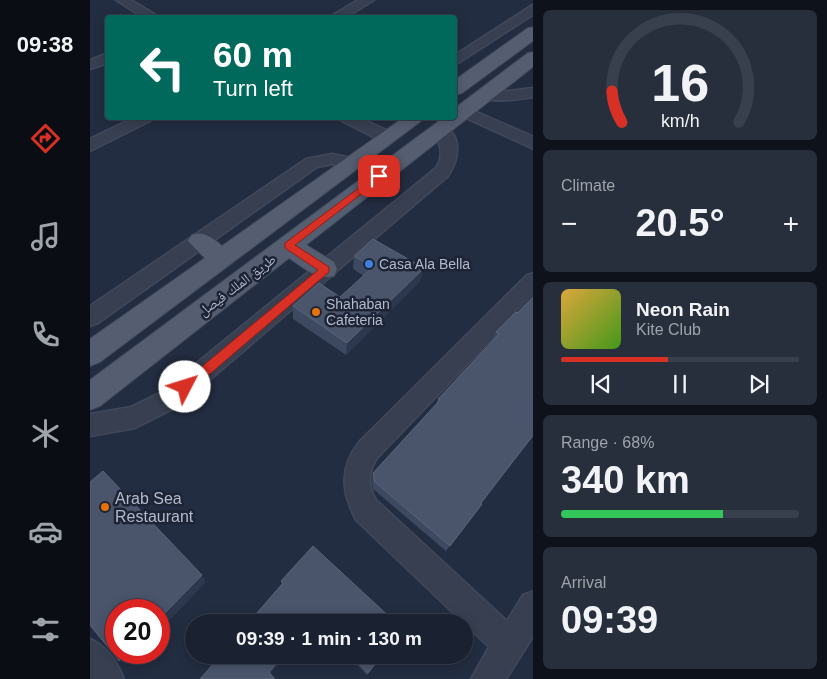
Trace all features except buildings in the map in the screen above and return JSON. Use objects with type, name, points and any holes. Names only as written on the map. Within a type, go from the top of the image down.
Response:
[{"type":"main road","points":[[457,88],[533,32]]},
{"type":"main road","name":"طريق الملك فيصل","points":[[457,116],[533,58]]},
{"type":"main road","points":[[90,354],[412,120]]},
{"type":"main road","name":"طريق الملك فيصل","points":[[90,397],[452,120]]},
{"type":"main road","points":[[200,241],[221,258]]},
{"type":"main road","points":[[288,245],[326,269]]},
{"type":"street","points":[[122,0],[150,15]]},
{"type":"street","points":[[340,15],[368,0]]},
{"type":"street","points":[[457,60],[529,16]]},
{"type":"street","points":[[90,65],[105,58]]},
{"type":"street","points":[[485,94],[512,96],[533,92]]},
{"type":"street","points":[[90,146],[140,120]]},
{"type":"street","points":[[352,120],[387,138]]},
{"type":"street","points":[[90,425],[135,417],[170,399],[326,269],[446,166],[453,120]]},
{"type":"street","points":[[456,120],[533,144]]},
{"type":"street","points":[[90,317],[312,163],[332,159],[352,163]]},
{"type":"street","points":[[509,644],[366,510],[358,494],[355,476],[362,456],[533,281]]},
{"type":"street","points":[[487,679],[533,606]]},
{"type":"street","points":[[90,655],[108,679]]},
{"type":"place","name":"Casa Ala Bella","points":[[369,264]]},
{"type":"place","name":"Shahaban Cafeteria","points":[[316,312]]},
{"type":"place","name":"Arab Sea Restaurant","points":[[105,507]]},
{"type":"route","points":[[185,387],[326,269],[288,245],[379,176]]}]
